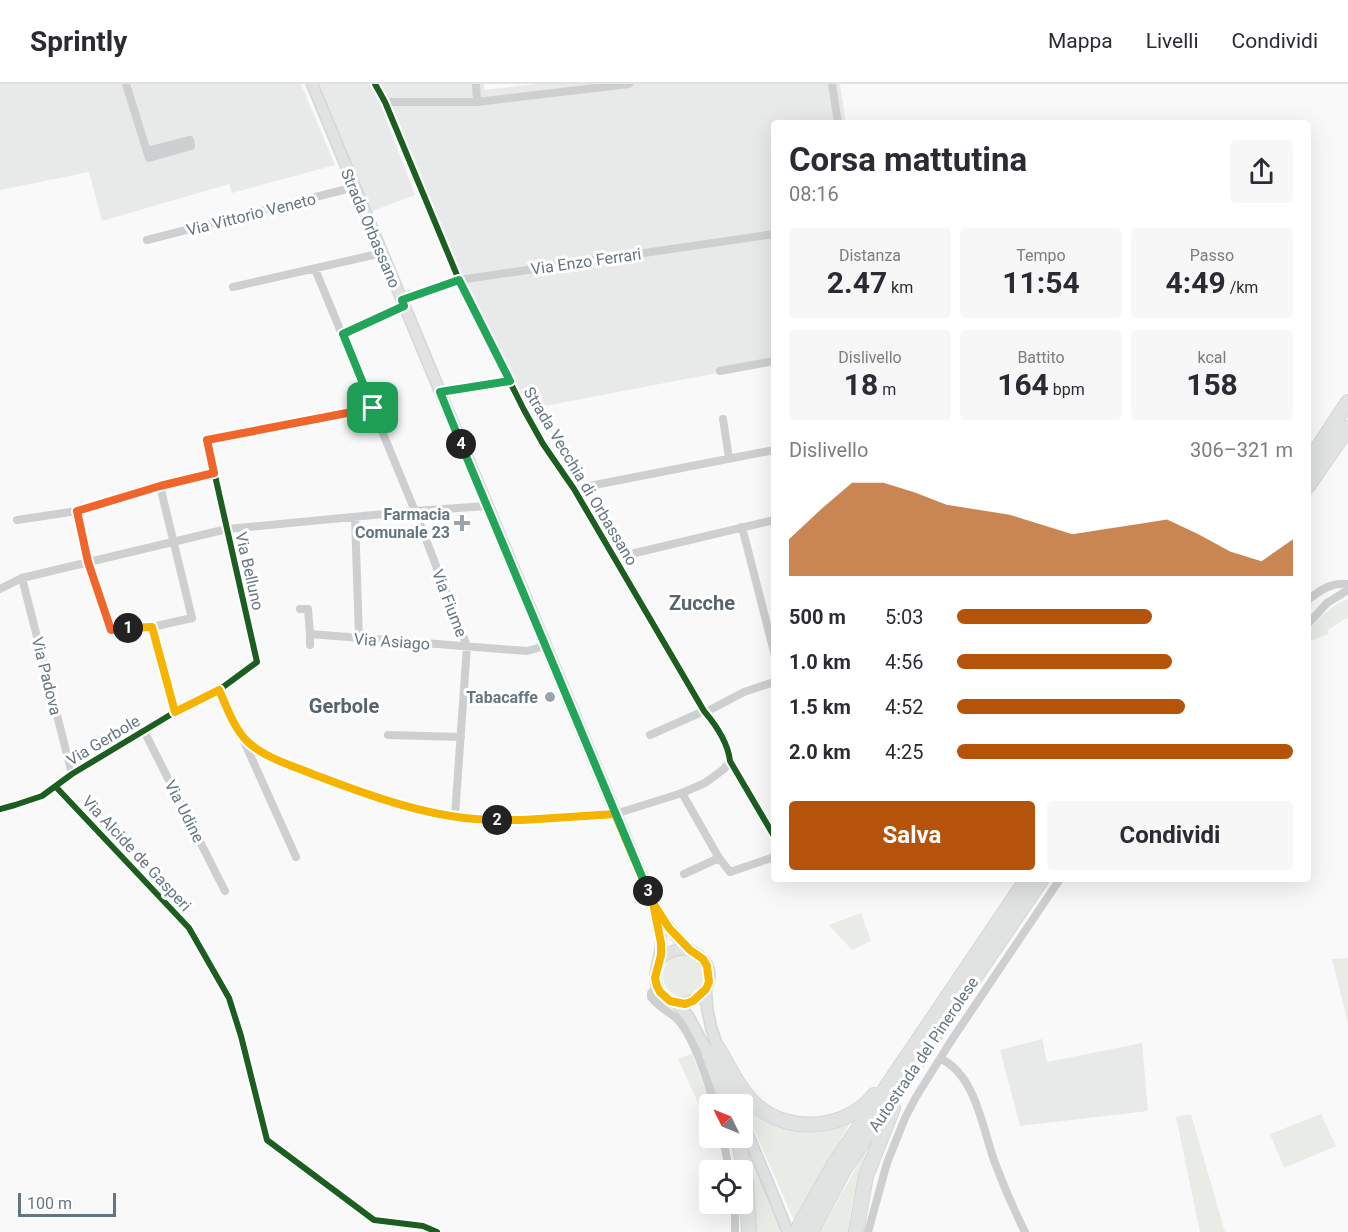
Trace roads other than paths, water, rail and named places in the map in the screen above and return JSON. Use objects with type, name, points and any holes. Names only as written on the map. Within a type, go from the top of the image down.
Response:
[{"type":"highway","points":[[1311,458],[1348,402]]},
{"type":"highway","points":[[1311,482],[1348,428]]},
{"type":"highway","name":"Autostrada del Pinerolese","points":[[796,1232],[835,1163],[1025,882]]},
{"type":"highway","name":"Autostrada del Pinerolese","points":[[811,1232],[845,1168],[1040,882]]},
{"type":"highway","points":[[714,1051],[747,1096],[759,1108],[781,1120],[809,1125],[834,1121],[851,1114],[869,1102],[918,1038]]},
{"type":"highway","points":[[856,1232],[866,1176],[893,1108],[933,1039]]},
{"type":"highway","points":[[714,1051],[725,1094]]},
{"type":"highway","points":[[740,1148],[746,1182],[749,1232]]},
{"type":"main road","name":"Strada Orbassano","points":[[312,84],[653,903],[669,928],[690,950],[697,953],[707,966],[709,982],[706,989],[707,1008],[714,1051]]},
{"type":"main road","name":"Strada Orbassano","points":[[653,903],[660,937],[659,961],[655,978],[657,986],[664,997],[676,1003],[714,1051],[732,1094]]},
{"type":"main road","points":[[659,961],[670,952],[690,950]]},
{"type":"main road","points":[[676,1003],[693,1001],[706,989]]},
{"type":"main road","points":[[753,1148],[788,1232]]},
{"type":"street","points":[[126,84],[148,158],[191,146],[190,140],[147,152]]},
{"type":"street","name":"Strada Vecchia di Orbassano","points":[[375,84],[385,102],[459,280],[543,444],[574,489],[720,734],[729,752],[730,761],[771,831]]},
{"type":"street","points":[[476,84],[477,102]]},
{"type":"street","points":[[385,102],[477,102],[629,84]]},
{"type":"street","points":[[832,84],[837,120]]},
{"type":"street","name":"Via Vittorio Veneto","points":[[147,240],[355,187]]},
{"type":"street","name":"Via Enzo Ferrari","points":[[343,334],[403,303],[459,280],[771,234]]},
{"type":"street","points":[[233,287],[382,253]]},
{"type":"street","name":"Via Fiume","points":[[315,269],[415,511],[467,646],[455,816]]},
{"type":"street","points":[[720,371],[771,362]]},
{"type":"street","points":[[440,392],[510,381]]},
{"type":"street","name":"Via Belluno","points":[[219,690],[257,662],[207,440],[373,408]]},
{"type":"street","points":[[723,419],[729,458]]},
{"type":"street","points":[[574,489],[771,451]]},
{"type":"street","points":[[17,520],[77,511],[160,486],[214,473]]},
{"type":"street","points":[[77,511],[88,562],[111,630],[152,627],[192,618],[160,486]]},
{"type":"street","points":[[0,589],[22,578],[227,529],[415,511],[487,507]]},
{"type":"street","points":[[355,517],[359,638]]},
{"type":"street","points":[[614,558],[771,521]]},
{"type":"street","points":[[742,527],[771,640]]},
{"type":"street","name":"Via Padova","points":[[22,578],[72,774]]},
{"type":"street","points":[[1311,598],[1327,586],[1338,583],[1348,584]]},
{"type":"street","points":[[1311,621],[1327,603],[1348,590]]},
{"type":"street","points":[[300,609],[308,609],[310,645]]},
{"type":"street","points":[[152,627],[175,712]]},
{"type":"street","name":"Via Asiago","points":[[310,634],[527,651],[545,646]]},
{"type":"street","points":[[650,735],[705,712],[744,692],[771,683]]},
{"type":"street","points":[[219,690],[296,857]]},
{"type":"street","name":"Via Gerbole","points":[[0,808],[35,799],[175,712],[219,690]]},
{"type":"street","name":"Via Udine","points":[[144,731],[225,891]]},
{"type":"street","points":[[241,735],[255,748],[275,758],[348,787],[407,806],[455,816],[490,820],[615,814],[705,783],[724,769],[730,761]]},
{"type":"street","points":[[388,735],[461,737]]},
{"type":"street","name":"Via Alcide de Gasperi","points":[[56,787],[189,928],[203,951],[224,988],[235,1016],[267,1140],[374,1220],[423,1226],[437,1232]]},
{"type":"street","points":[[681,793],[730,872],[771,858]]},
{"type":"street","points":[[684,874],[720,858]]},
{"type":"street","points":[[868,1232],[878,1190],[896,1139],[916,1097],[1058,882]]},
{"type":"street","points":[[657,986],[651,993],[651,997],[663,1010],[676,1019],[688,1035],[712,1094]]},
{"type":"street","points":[[941,1059],[957,1069],[975,1101],[995,1163],[1025,1232]]},
{"type":"street","points":[[735,1214],[735,1232]]},
{"type":"place","name":"Farmacia Comunale 23","points":[[462,523]]},
{"type":"place","name":"Tabacaffe","points":[[550,697]]},
{"type":"district","name":"Zucche","points":[[702,603]]},
{"type":"district","name":"Gerbole","points":[[344,706]]}]
